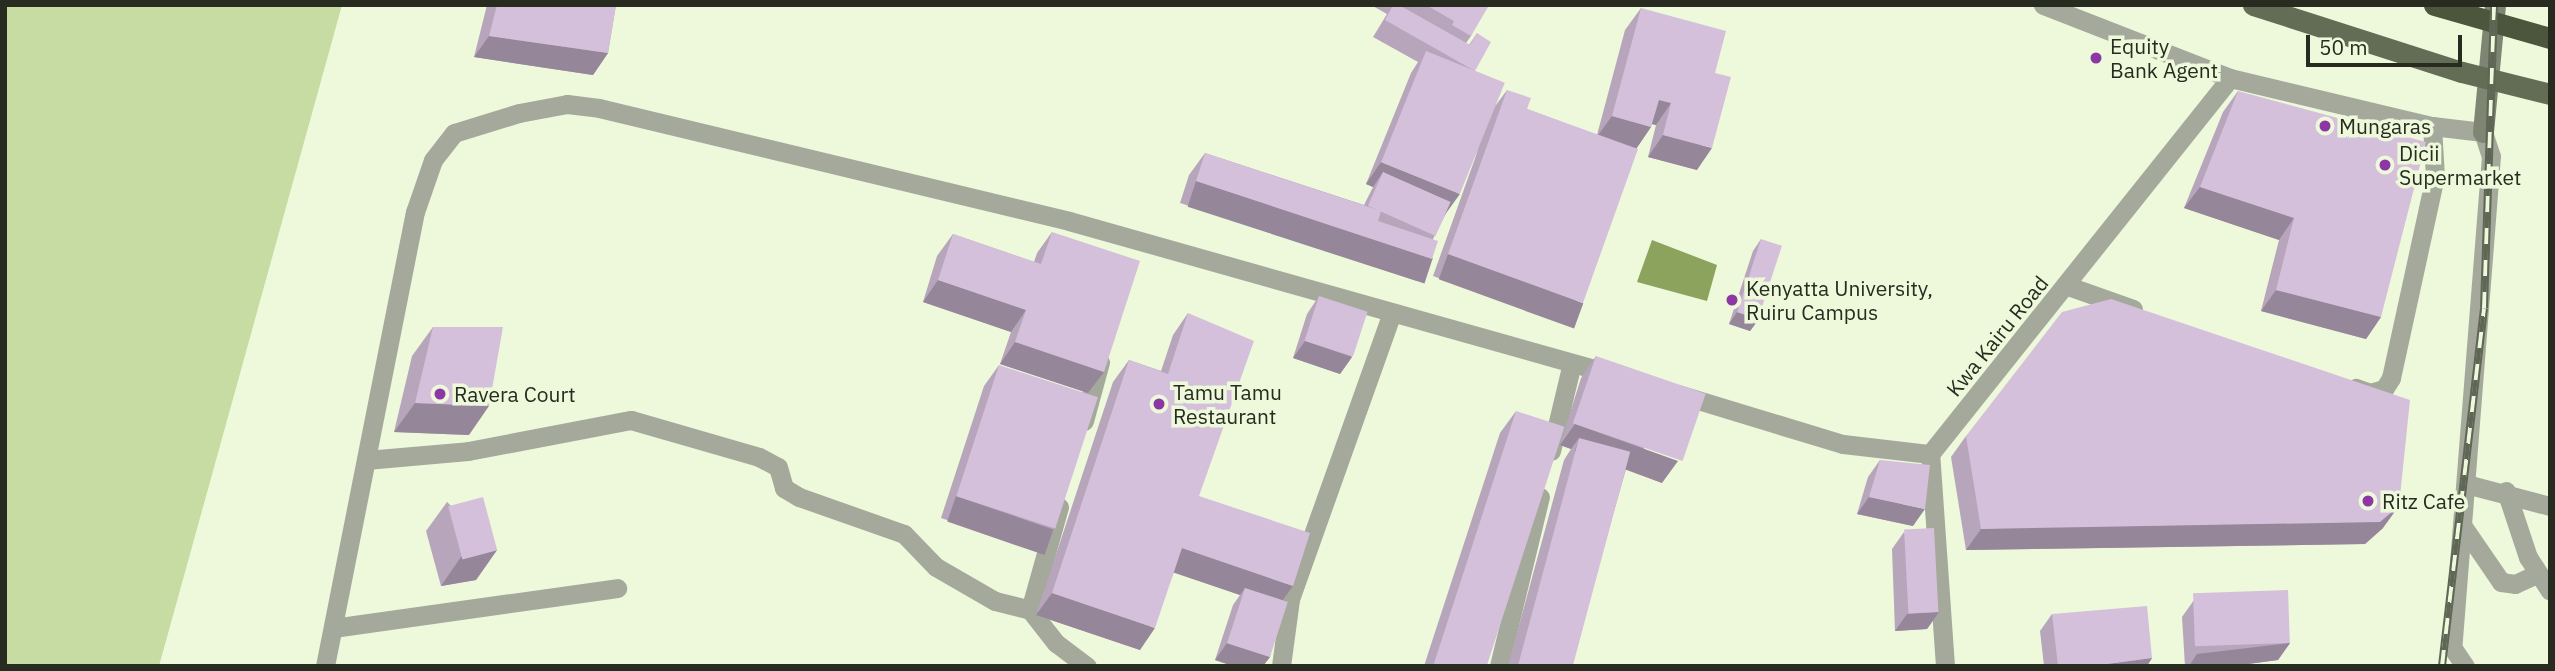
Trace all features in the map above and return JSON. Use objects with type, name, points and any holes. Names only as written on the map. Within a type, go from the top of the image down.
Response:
[{"type":"highway","points":[[2434,5],[2550,38]]},
{"type":"main road","points":[[2253,5],[2462,72],[2550,94]]},
{"type":"street","points":[[2043,5],[2230,79],[2432,126],[2483,132]]},
{"type":"street","points":[[2465,666],[2452,648],[2491,156],[2483,132],[2496,5]]},
{"type":"street","name":"Kwa Kairu Road","points":[[1930,454],[2068,286],[2230,79]]},
{"type":"street","points":[[325,666],[415,212],[433,160],[454,133],[519,113],[568,104],[598,108],[1139,241],[1629,379]]},
{"type":"street","points":[[2330,379],[2370,393],[2384,389],[2391,378],[2435,176],[2432,126]]},
{"type":"street","points":[[1131,266],[1139,241]]},
{"type":"street","points":[[2068,286],[2147,314]]},
{"type":"street","points":[[1281,666],[1290,599],[1391,314]]},
{"type":"street","points":[[1077,443],[1107,340]]},
{"type":"street","points":[[1499,666],[1572,363]]},
{"type":"street","points":[[1653,386],[1843,444],[1930,454],[1945,666]]},
{"type":"street","points":[[366,460],[468,450],[631,420],[759,457],[778,467],[784,488],[799,497],[904,534],[936,567],[995,601],[1030,610],[1056,643],[1087,666]]},
{"type":"street","points":[[1030,610],[1066,482]]},
{"type":"street","points":[[2466,484],[2506,491],[2550,506]]},
{"type":"street","points":[[2506,491],[2536,574],[2550,591]]},
{"type":"street","points":[[2462,525],[2501,582],[2515,584],[2536,574]]},
{"type":"street","points":[[333,628],[617,587]]},
{"type":"shaded area","points":[[5,5],[342,5],[159,666],[5,666]]},
{"type":"shaded area","points":[[1652,240],[1717,265],[1707,301],[1637,282]]},
{"type":"building","points":[[497,5],[616,5],[608,53],[489,36]]},
{"type":"building","points":[[1393,5],[1399,5],[1470,45],[1477,33],[1491,42],[1475,71],[1385,20]]},
{"type":"building","points":[[1426,5],[1488,7],[1471,36],[1452,25],[1454,21]]},
{"type":"building","points":[[1641,8],[1726,31],[1715,73],[1731,77],[1712,148],[1663,135],[1671,103],[1659,100],[1651,127],[1612,116]]},
{"type":"building","points":[[1426,51],[1505,83],[1460,194],[1381,162]]},
{"type":"building","points":[[1507,90],[1531,98],[1527,109],[1638,149],[1583,303],[1448,254]]},
{"type":"building","points":[[2238,91],[2426,142],[2381,317],[2276,290],[2294,218],[2200,187]]},
{"type":"building","points":[[1205,153],[1381,211],[1378,221],[1438,241],[1432,259],[1196,181]]},
{"type":"building","points":[[1383,172],[1451,202],[1436,236],[1368,206]]},
{"type":"building","points":[[1052,232],[1140,261],[1104,372],[1015,342],[1026,310],[938,280],[953,234],[1041,264]]},
{"type":"building","points":[[1761,239],[1782,246],[1758,319],[1737,312]]},
{"type":"building","points":[[1319,296],[1368,312],[1353,356],[1304,341]]},
{"type":"building","points":[[2111,299],[2410,400],[2399,506],[2380,522],[1981,529],[1966,436],[2062,312]]},
{"type":"building","points":[[1188,313],[1254,341],[1199,496],[1310,533],[1293,586],[1182,548],[1155,628],[1052,593],[1129,360],[1168,374]]},
{"type":"building","points":[[433,327],[503,327],[489,406],[415,403]]},
{"type":"building","points":[[1596,356],[1706,394],[1683,461],[1573,423]]},
{"type":"building","points":[[999,365],[1098,397],[1055,528],[956,496]]},
{"type":"building","points":[[1516,411],[1565,427],[1487,666],[1433,666]]},
{"type":"building","points":[[1579,438],[1630,452],[1573,666],[1518,666]]},
{"type":"building","points":[[1880,460],[1930,465],[1925,509],[1869,497]]},
{"type":"building","points":[[483,497],[497,550],[462,559],[448,506]]},
{"type":"building","points":[[1934,528],[1938,612],[1908,613],[1904,530]]},
{"type":"building","points":[[1245,588],[1288,602],[1270,657],[1227,643]]},
{"type":"building","points":[[2288,590],[2290,643],[2195,646],[2193,593]]},
{"type":"building","points":[[2147,606],[2152,658],[2092,666],[2058,666],[2052,614]]},
{"type":"railway","points":[[2442,666],[2484,308],[2494,5]]},
{"type":"place","name":"Equity Bank Agent","points":[[2096,58]]},
{"type":"place","name":"Mungaras","points":[[2325,126]]},
{"type":"place","name":"Dicii Supermarket","points":[[2385,165]]},
{"type":"place","name":"Kenyatta University, Ruiru Campus","points":[[1732,300]]},
{"type":"place","name":"Ravera Court","points":[[440,394]]},
{"type":"place","name":"Tamu Tamu Restaurant","points":[[1159,404]]},
{"type":"place","name":"Ritz Cafe","points":[[2368,501]]}]
